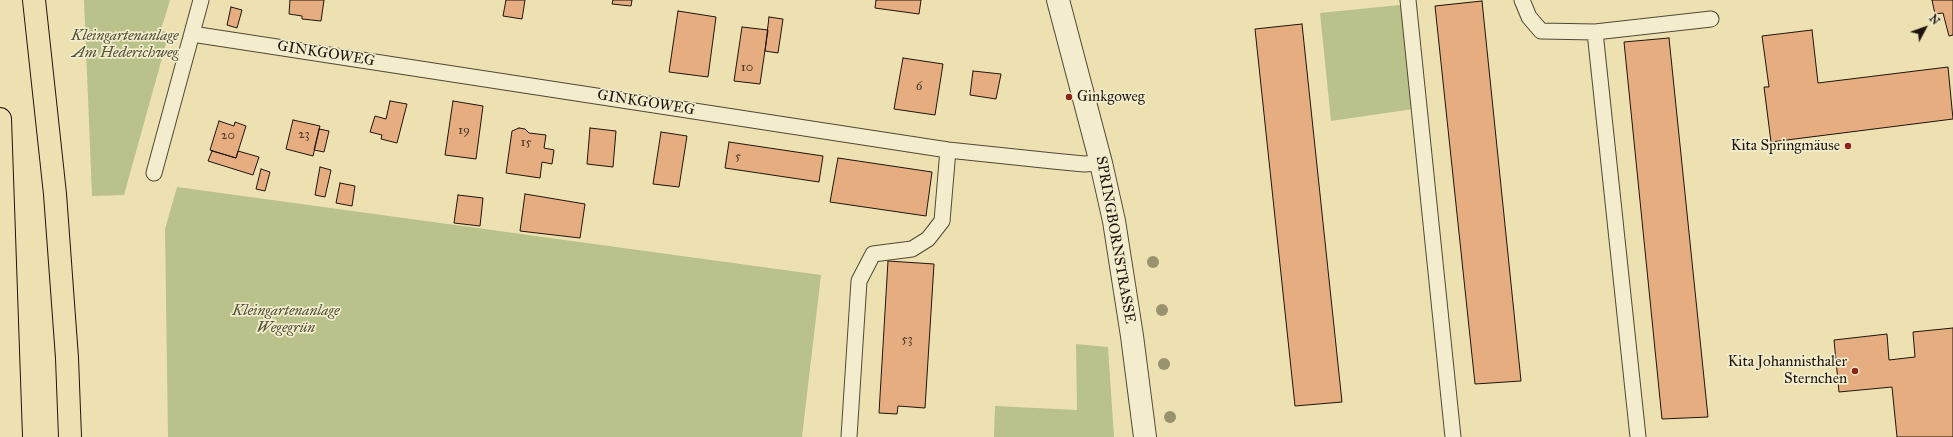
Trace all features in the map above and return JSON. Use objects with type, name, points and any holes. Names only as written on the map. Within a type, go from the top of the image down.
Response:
[{"type":"highway","points":[[34,0],[55,194],[67,358],[70,437]]},
{"type":"highway","points":[[0,120],[11,437]]},
{"type":"street","name":"SPRINGBORNSTRASSE","points":[[1058,0],[1101,163],[1114,221],[1133,342],[1145,437]]},
{"type":"lane","points":[[154,173],[201,0]]},
{"type":"lane","points":[[1408,0],[1453,437]]},
{"type":"lane","points":[[1522,0],[1529,17],[1541,31],[1595,32],[1711,19]]},
{"type":"lane","points":[[1595,32],[1638,437]]},
{"type":"lane","name":"GINKGOWEG","points":[[192,34],[948,150],[1061,162],[1101,163]]},
{"type":"lane","points":[[849,437],[859,281],[873,254],[912,249],[928,239],[942,220],[948,150]]},
{"type":"green space","name":"Kleingartenanlage Am Hederichweg","points":[[84,0],[170,0],[161,30],[169,33],[124,195],[92,196]]},
{"type":"green space","points":[[1409,4],[1420,108],[1331,121],[1320,13]]},
{"type":"green space","name":"Kleingartenanlage Wegegrün","points":[[177,187],[821,275],[802,437],[168,437],[165,229]]},
{"type":"green space","points":[[1076,344],[1108,347],[1114,437],[994,437],[995,406],[1077,410]]},
{"type":"building","points":[[290,0],[324,0],[321,21],[302,19],[302,16],[289,14]]},
{"type":"building","points":[[506,0],[525,0],[522,19],[503,16]]},
{"type":"building","points":[[613,0],[632,0],[631,6],[612,4]]},
{"type":"building","points":[[876,0],[921,0],[919,14],[875,8]]},
{"type":"building","points":[[1932,0],[1953,0],[1953,35],[1949,36],[1943,13],[1935,14]]},
{"type":"building","points":[[1482,1],[1521,381],[1475,384],[1435,6]]},
{"type":"building","points":[[231,7],[242,10],[237,28],[227,25]]},
{"type":"building","points":[[678,11],[716,17],[708,77],[669,72]]},
{"type":"building","points":[[769,17],[783,19],[778,53],[765,51]]},
{"type":"building","points":[[1302,24],[1342,402],[1295,406],[1255,29]]},
{"type":"building","points":[[742,27],[768,30],[760,84],[734,81]]},
{"type":"building","points":[[1812,30],[1818,83],[1948,67],[1953,119],[1771,142],[1764,87],[1769,87],[1762,36]]},
{"type":"building","points":[[1669,38],[1708,417],[1662,419],[1624,42]]},
{"type":"building","points":[[903,58],[943,64],[935,115],[894,109]]},
{"type":"building","points":[[973,71],[1001,74],[996,99],[970,95]]},
{"type":"building","points":[[390,101],[407,104],[397,143],[381,139],[382,135],[370,132],[375,116],[386,119]]},
{"type":"building","points":[[453,101],[483,106],[476,159],[445,155]]},
{"type":"building","points":[[293,120],[320,126],[313,156],[286,149]]},
{"type":"building","points":[[219,121],[234,126],[235,122],[246,126],[236,158],[210,150]]},
{"type":"building","points":[[519,128],[525,129],[529,133],[546,135],[544,148],[554,150],[552,164],[542,162],[540,178],[506,173],[512,131]]},
{"type":"building","points":[[590,128],[616,131],[613,167],[587,164]]},
{"type":"building","points":[[319,129],[329,131],[324,152],[314,150]]},
{"type":"building","points":[[661,132],[687,136],[679,187],[653,184]]},
{"type":"building","points":[[729,142],[823,156],[819,182],[725,168]]},
{"type":"building","points":[[212,151],[236,158],[238,151],[259,157],[253,175],[208,161]]},
{"type":"building","points":[[838,158],[932,172],[926,216],[830,202]]},
{"type":"building","points":[[320,167],[331,170],[325,197],[315,195]]},
{"type":"building","points":[[261,169],[270,172],[265,191],[256,189]]},
{"type":"building","points":[[340,183],[355,186],[352,206],[336,203]]},
{"type":"building","points":[[525,194],[585,204],[580,238],[520,231]]},
{"type":"building","points":[[458,195],[483,198],[480,226],[454,223]]},
{"type":"building","points":[[888,261],[934,264],[925,408],[898,406],[897,414],[879,413]]},
{"type":"building","points":[[1953,328],[1953,437],[1897,437],[1892,387],[1839,392],[1834,340],[1887,334],[1889,360],[1915,357],[1913,332]]},
{"type":"place","name":"Ginkgoweg","points":[[1069,97]]},
{"type":"place","name":"Kita Springmäuse","points":[[1848,146]]},
{"type":"place","name":"Kita Johannisthaler Sternchen","points":[[1855,371]]}]
